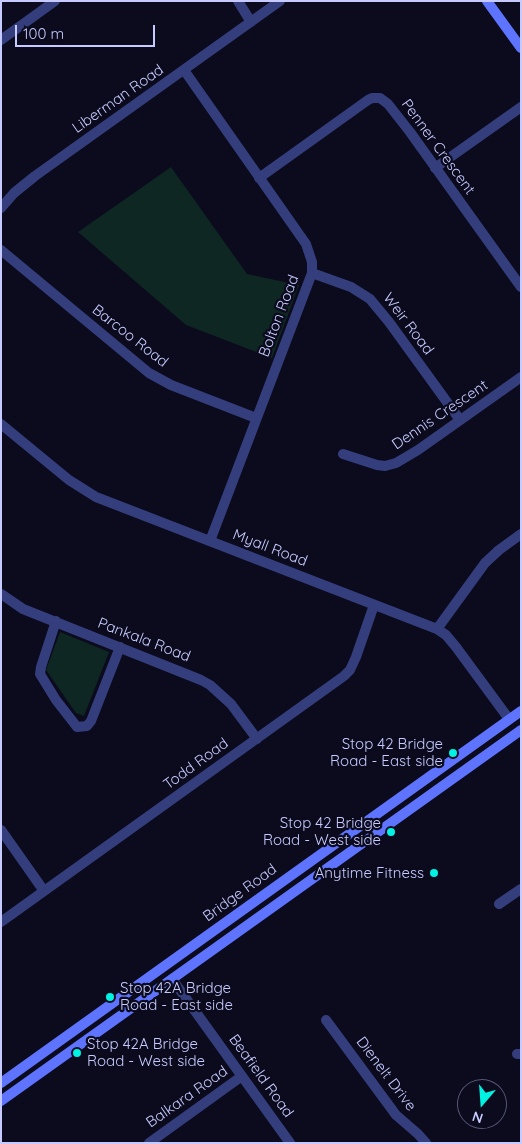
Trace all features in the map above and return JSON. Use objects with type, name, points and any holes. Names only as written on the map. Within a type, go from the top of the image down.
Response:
[{"type":"main road","points":[[487,1],[521,48]]},
{"type":"main road","name":"Bridge Road","points":[[1,1083],[521,711]]},
{"type":"main road","points":[[509,719],[520,731]]},
{"type":"main road","name":"Bridge Road","points":[[1,1101],[520,731]]},
{"type":"main road","points":[[163,967],[172,979]]},
{"type":"street","points":[[1,40],[55,1]]},
{"type":"street","points":[[238,1],[251,22]]},
{"type":"street","name":"Liberman Road","points":[[1,208],[14,193],[35,176],[280,1]]},
{"type":"street","name":"Bolton Road","points":[[184,70],[308,249],[312,262],[312,273],[210,541]]},
{"type":"street","name":"Penner Crescent","points":[[259,178],[368,100],[376,97],[383,99],[521,287]]},
{"type":"street","points":[[435,168],[521,107]]},
{"type":"street","name":"Barcoo Road","points":[[1,250],[149,373],[171,385],[256,418]]},
{"type":"street","name":"Weir Road","points":[[312,273],[351,287],[370,299],[389,322],[460,420]]},
{"type":"street","name":"Dennis Crescent","points":[[343,454],[377,465],[390,465],[408,456],[521,377]]},
{"type":"street","name":"Myall Road","points":[[1,424],[90,495],[437,629],[446,635],[456,647],[509,719]]},
{"type":"street","points":[[437,629],[490,559],[521,534]]},
{"type":"street","name":"Pankala Road","points":[[1,594],[17,606],[182,671],[210,685],[231,704],[256,739]]},
{"type":"street","name":"Todd Road","points":[[1,922],[310,702],[347,673],[359,649],[374,605]]},
{"type":"street","points":[[56,622],[40,674],[51,694],[77,727],[84,727],[91,721],[120,647]]},
{"type":"street","points":[[1,830],[44,891]]},
{"type":"street","points":[[499,904],[521,889]]},
{"type":"street","name":"Beafield Road","points":[[172,979],[290,1143]]},
{"type":"street","name":"Dienelt Drive","points":[[326,1020],[396,1115],[426,1143]]},
{"type":"street","name":"Balkara Road","points":[[150,1142],[242,1076]]},
{"type":"green space","points":[[171,167],[247,274],[299,285],[272,358],[186,325],[78,232]]},
{"type":"green space","points":[[60,632],[109,652],[84,716],[76,713],[46,670]]},
{"type":"place","name":"Stop 42 Bridge Road - East side","points":[[453,753]]},
{"type":"place","name":"Stop 42 Bridge Road - West side","points":[[391,832]]},
{"type":"place","name":"Anytime Fitness","points":[[434,873]]},
{"type":"place","name":"Stop 42A Bridge Road - East side","points":[[110,997]]},
{"type":"place","name":"Stop 42A Bridge Road - West side","points":[[77,1053]]}]
